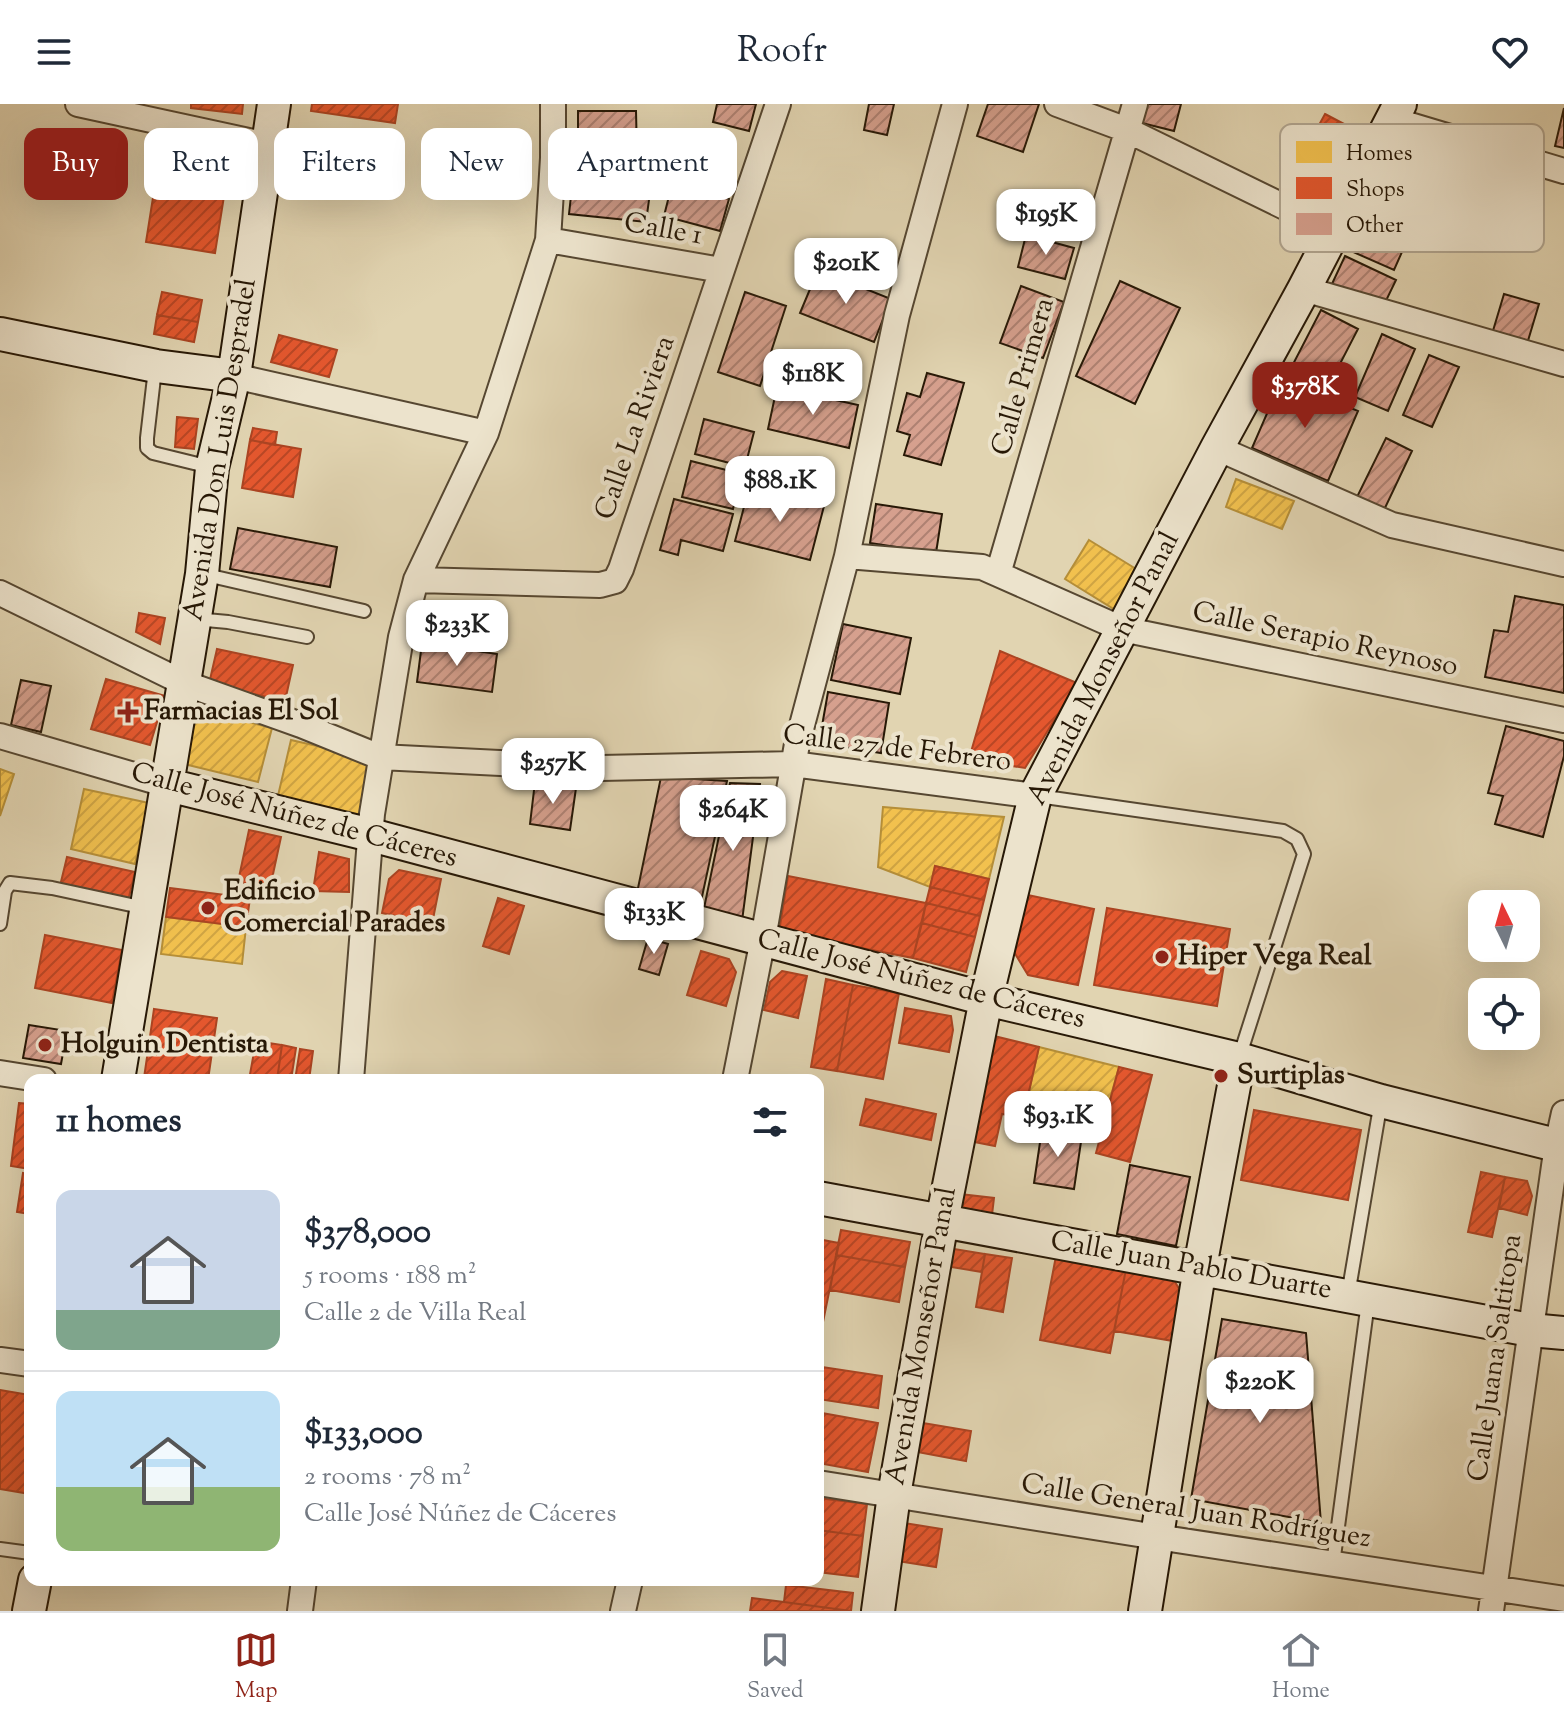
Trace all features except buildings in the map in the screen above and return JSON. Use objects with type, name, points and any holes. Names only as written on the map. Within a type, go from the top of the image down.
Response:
[{"type":"main road","name":"Avenida Don Luis Despradel","points":[[119,1074],[202,574],[212,468],[234,376],[274,104]]},
{"type":"main road","name":"Avenida Monseñor Panal","points":[[878,1611],[894,1495],[942,1221],[986,999],[1035,796],[1323,252]]},
{"type":"main road","points":[[0,334],[156,366],[234,376]]},
{"type":"main road","name":"Calle José Núñez de Cáceres","points":[[168,785],[371,835],[986,999],[1239,1059],[1381,1101],[1560,1146]]},
{"type":"main road","points":[[1145,1611],[1200,1267],[1239,1059]]},
{"type":"main road","name":"Calle Juan Pablo Duarte","points":[[824,1199],[1530,1330],[1564,1333]]},
{"type":"main road","points":[[29,1611],[34,1586]]},
{"type":"street","points":[[78,104],[267,145]]},
{"type":"street","points":[[351,1074],[371,835],[380,757],[401,637],[416,580],[486,433],[548,240],[553,104]]},
{"type":"street","name":"Calle La Riviera","points":[[416,580],[600,585],[615,581],[778,104]]},
{"type":"street","points":[[736,1074],[797,744],[847,556],[897,315],[955,104]]},
{"type":"street","points":[[1057,104],[1127,130],[1280,205]]},
{"type":"street","name":"Calle Primera","points":[[998,574],[1135,104]]},
{"type":"street","points":[[1397,112],[1431,124]]},
{"type":"street","points":[[1544,164],[1564,171]]},
{"type":"street","name":"Calle 1","points":[[548,240],[721,270]]},
{"type":"street","points":[[1304,289],[1564,364]]},
{"type":"street","points":[[234,376],[486,433]]},
{"type":"street","points":[[1217,448],[1392,525],[1564,564]]},
{"type":"street","name":"Calle Serapio Reynoso","points":[[847,556],[982,567],[1122,629],[1564,720]]},
{"type":"street","name":"Calle 27 de Febrero","points":[[0,593],[184,683],[380,757],[601,768],[793,764],[1035,796]]},
{"type":"street","name":"Calle José Núñez de Cáceres","points":[[0,736],[168,785]]},
{"type":"street","points":[[0,1073],[24,1077]]},
{"type":"street","name":"Calle Juana Saltitopa","points":[[1492,1600],[1564,1113]]},
{"type":"street","points":[[0,1360],[24,1363]]},
{"type":"street","name":"Calle General Juan Rodríguez","points":[[824,1484],[1333,1564],[1492,1600],[1564,1599]]},
{"type":"street","points":[[300,1611],[303,1586]]},
{"type":"street","points":[[623,1611],[629,1586]]},
{"type":"lane","points":[[156,366],[147,448],[153,453],[212,468]]},
{"type":"lane","points":[[202,574],[364,611]]},
{"type":"lane","points":[[195,619],[307,637]]},
{"type":"lane","name":"Calle 27 de Febrero","points":[[1035,796],[1283,831],[1297,839],[1304,854],[1239,1059]]},
{"type":"lane","points":[[0,924],[5,891],[10,883],[52,888],[148,909]]},
{"type":"lane","points":[[1333,1564],[1358,1297],[1381,1101]]},
{"type":"lane","points":[[0,1549],[24,1552]]},
{"type":"place","name":"Farmacias El Sol","points":[[128,712]]},
{"type":"place","name":"Edificio Comercial Parades","points":[[208,908]]},
{"type":"place","name":"Hiper Vega Real","points":[[1162,957]]},
{"type":"place","name":"Holguin Dentista","points":[[45,1045]]},
{"type":"place","name":"Surtiplas","points":[[1221,1076]]}]
